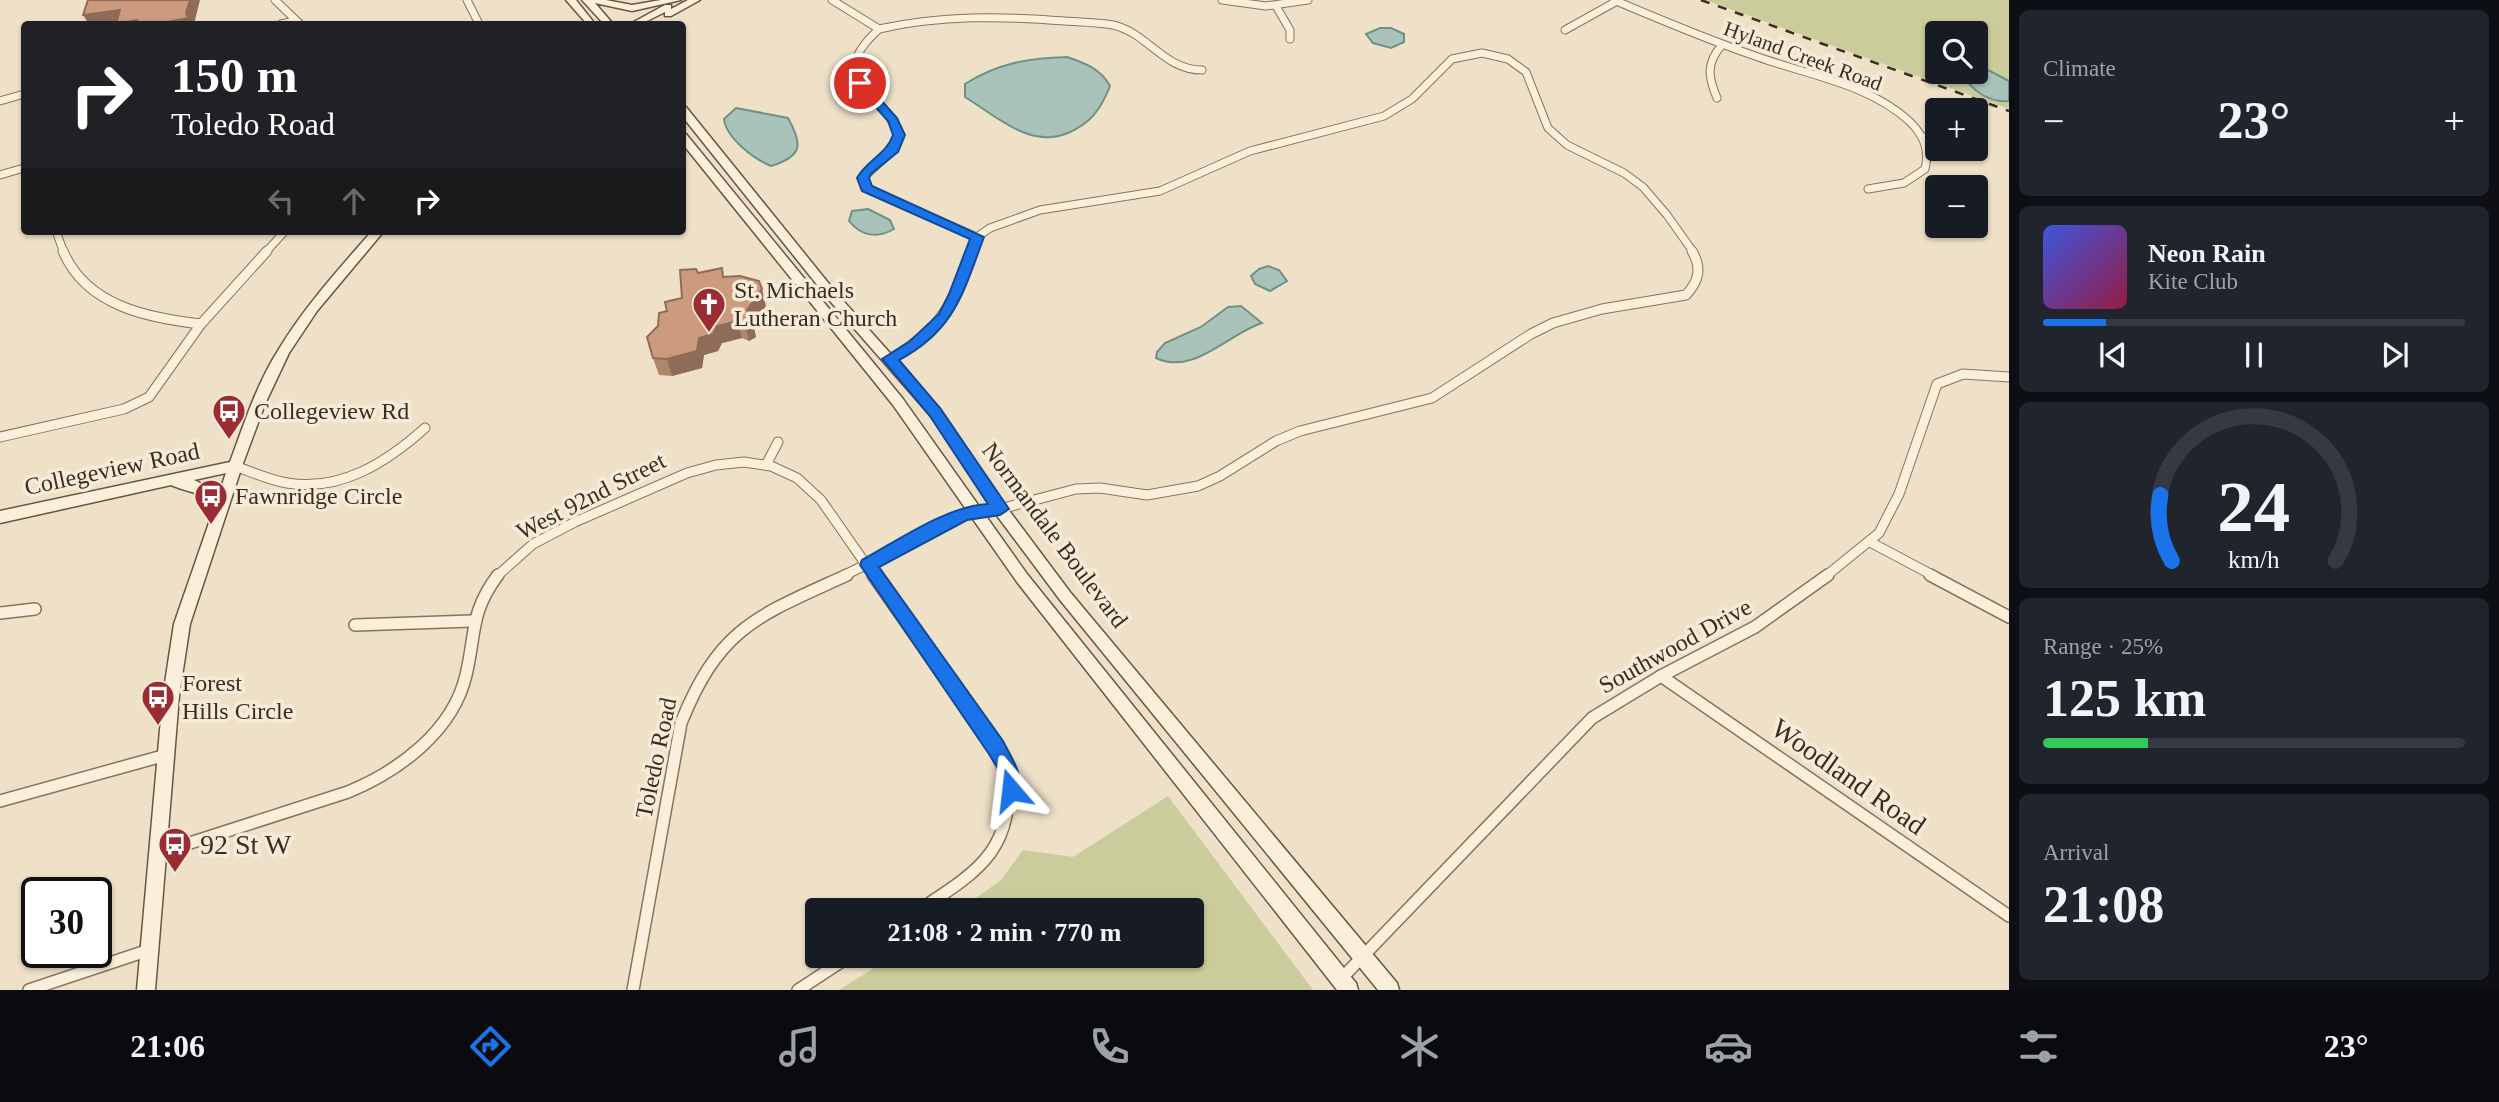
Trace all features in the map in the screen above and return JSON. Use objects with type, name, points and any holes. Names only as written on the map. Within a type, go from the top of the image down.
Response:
[{"type":"main road","points":[[571,0],[589,21]]},
{"type":"main road","points":[[589,0],[632,8],[676,0]]},
{"type":"main road","points":[[589,0],[606,21]]},
{"type":"main road","points":[[641,21],[682,0]]},
{"type":"main road","points":[[655,21],[695,0]]},
{"type":"main road","name":"Normandale Boulevard","points":[[686,114],[834,299],[935,412],[1000,509],[1065,596],[1390,990]]},
{"type":"main road","name":"Normandale Boulevard","points":[[686,141],[898,402],[1022,578],[1344,985]]},
{"type":"main road","points":[[146,990],[171,696],[182,624],[234,466],[258,404],[283,352],[313,308],[375,235]]},
{"type":"main road","name":"Collegeview Road","points":[[0,517],[234,466]]},
{"type":"main road","points":[[164,481],[194,484],[204,489],[210,496],[216,521]]},
{"type":"street","points":[[275,0],[296,21]]},
{"type":"street","points":[[467,0],[478,21]]},
{"type":"street","points":[[832,0],[878,29]]},
{"type":"street","points":[[1222,0],[1251,6],[1276,6],[1308,0]]},
{"type":"street","points":[[1565,30],[1616,1]]},
{"type":"street","name":"Hyland Creek Road","points":[[1616,1],[1722,44],[1869,97],[1902,116],[1923,137]]},
{"type":"street","points":[[1276,6],[1290,30],[1290,39]]},
{"type":"street","points":[[890,359],[914,345],[944,316],[956,294],[977,237],[873,193],[863,183],[866,172],[887,156],[899,142],[898,127],[860,83],[854,67],[853,59],[863,41],[878,29],[916,20],[962,14],[1113,25],[1125,28],[1180,69],[1202,69]]},
{"type":"street","points":[[1717,98],[1707,66],[1711,56],[1722,44]]},
{"type":"street","name":"Toledo Road","points":[[634,990],[681,723],[699,676],[713,656],[751,621],[974,511],[1000,509],[1076,489],[1100,488],[1147,495],[1198,486],[1220,476],[1276,440],[1300,431],[1432,398],[1531,334],[1553,323],[1602,309],[1686,295],[1695,287],[1700,266],[1695,255],[1645,188],[1619,171],[1576,151],[1549,130],[1541,119],[1528,74],[1523,67],[1504,58],[1480,54],[1468,54],[1449,60],[1402,108],[1384,116],[1250,151],[1160,191],[1022,215],[977,237]]},
{"type":"street","points":[[0,101],[21,95]]},
{"type":"street","points":[[1868,190],[1904,183],[1925,169],[1928,149],[1923,137]]},
{"type":"street","points":[[0,175],[21,169]]},
{"type":"street","points":[[57,235],[65,260],[75,276],[108,301],[158,318],[201,324]]},
{"type":"street","points":[[0,437],[112,413],[137,404],[157,389],[201,324],[281,235]]},
{"type":"street","name":"Southwood Drive","points":[[1344,985],[1362,957],[1592,718],[1661,676],[1755,627],[1803,595],[1879,533],[1891,515],[1937,384],[1959,373],[1975,372],[2009,377]]},
{"type":"street","points":[[234,466],[289,483],[329,482],[360,473],[390,458],[425,428]]},
{"type":"street","points":[[766,465],[778,442]]},
{"type":"street","name":"West 92nd Street","points":[[159,853],[343,794],[399,765],[436,730],[457,699],[466,675],[472,621],[499,573],[527,549],[559,530],[697,468],[739,462],[766,465],[796,476],[811,487],[1007,767],[1011,790],[1010,812],[1005,832],[996,849],[983,866],[937,898]]},
{"type":"street","points":[[1870,542],[2009,617]]},
{"type":"street","points":[[0,613],[35,609]]},
{"type":"street","points":[[355,625],[472,621]]},
{"type":"street","name":"Woodland Road","points":[[1661,676],[2009,916]]},
{"type":"street","points":[[0,801],[166,755]]},
{"type":"street","points":[[29,990],[149,950]]},
{"type":"street","points":[[798,990],[832,968]]},
{"type":"green space","points":[[1705,0],[2009,0],[2009,109],[1988,101],[1988,98],[1978,98],[1939,84],[1988,84],[1988,21],[1925,21],[1925,79]]},
{"type":"green space","points":[[1168,796],[1313,990],[839,990],[874,968],[1204,968],[1204,898],[976,898],[1001,880],[1023,850],[1073,857]]},
{"type":"water","points":[[1380,28],[1391,28],[1404,34],[1404,42],[1391,48],[1373,43],[1366,34]]},
{"type":"water","points":[[1067,57],[1097,71],[1110,86],[1094,114],[1083,125],[1068,133],[1054,137],[1027,134],[1001,121],[965,97],[965,84],[1002,66],[1027,60]]},
{"type":"water","points":[[1988,70],[2009,81],[2009,101],[1994,100],[1975,90],[1970,84],[1988,84]]},
{"type":"water","points":[[736,108],[788,118],[798,142],[794,154],[771,166],[749,153],[735,140],[726,126],[724,119]]},
{"type":"water","points":[[868,209],[890,220],[894,229],[875,235],[864,233],[849,221],[852,211]]},
{"type":"water","points":[[1268,266],[1279,270],[1287,281],[1270,291],[1255,284],[1251,276]]},
{"type":"water","points":[[1241,306],[1262,323],[1197,358],[1170,362],[1156,358],[1157,352],[1165,343],[1201,327],[1228,307]]},
{"type":"building","points":[[88,0],[190,0],[186,13],[188,18],[172,21],[117,21],[120,10],[83,15]]},
{"type":"building","name":"St. Michaels Lutheran Church","points":[[722,268],[723,277],[740,276],[759,281],[762,289],[747,310],[752,320],[745,324],[737,321],[717,326],[713,334],[699,338],[697,351],[667,359],[653,358],[647,337],[658,326],[659,313],[667,311],[665,302],[682,298],[680,270],[696,269],[698,273]]},
{"type":"railway","points":[[1701,0],[2009,111]]},
{"type":"place","name":"St. Michaels Lutheran Church","points":[[709,334]]},
{"type":"place","name":"Collegeview Rd","points":[[229,441]]},
{"type":"place","name":"Fawnridge Circle","points":[[211,526]]},
{"type":"place","name":"Forest Hills Circle","points":[[158,727]]},
{"type":"place","name":"92 St W","points":[[175,874]]},
{"type":"route","points":[[860,83],[893,120],[899,135],[899,142],[894,149],[866,172],[863,183],[873,193],[977,237],[956,294],[944,316],[914,345],[890,359],[935,412],[1000,509],[961,515],[868,565],[996,748],[1007,767],[1011,790]]}]
